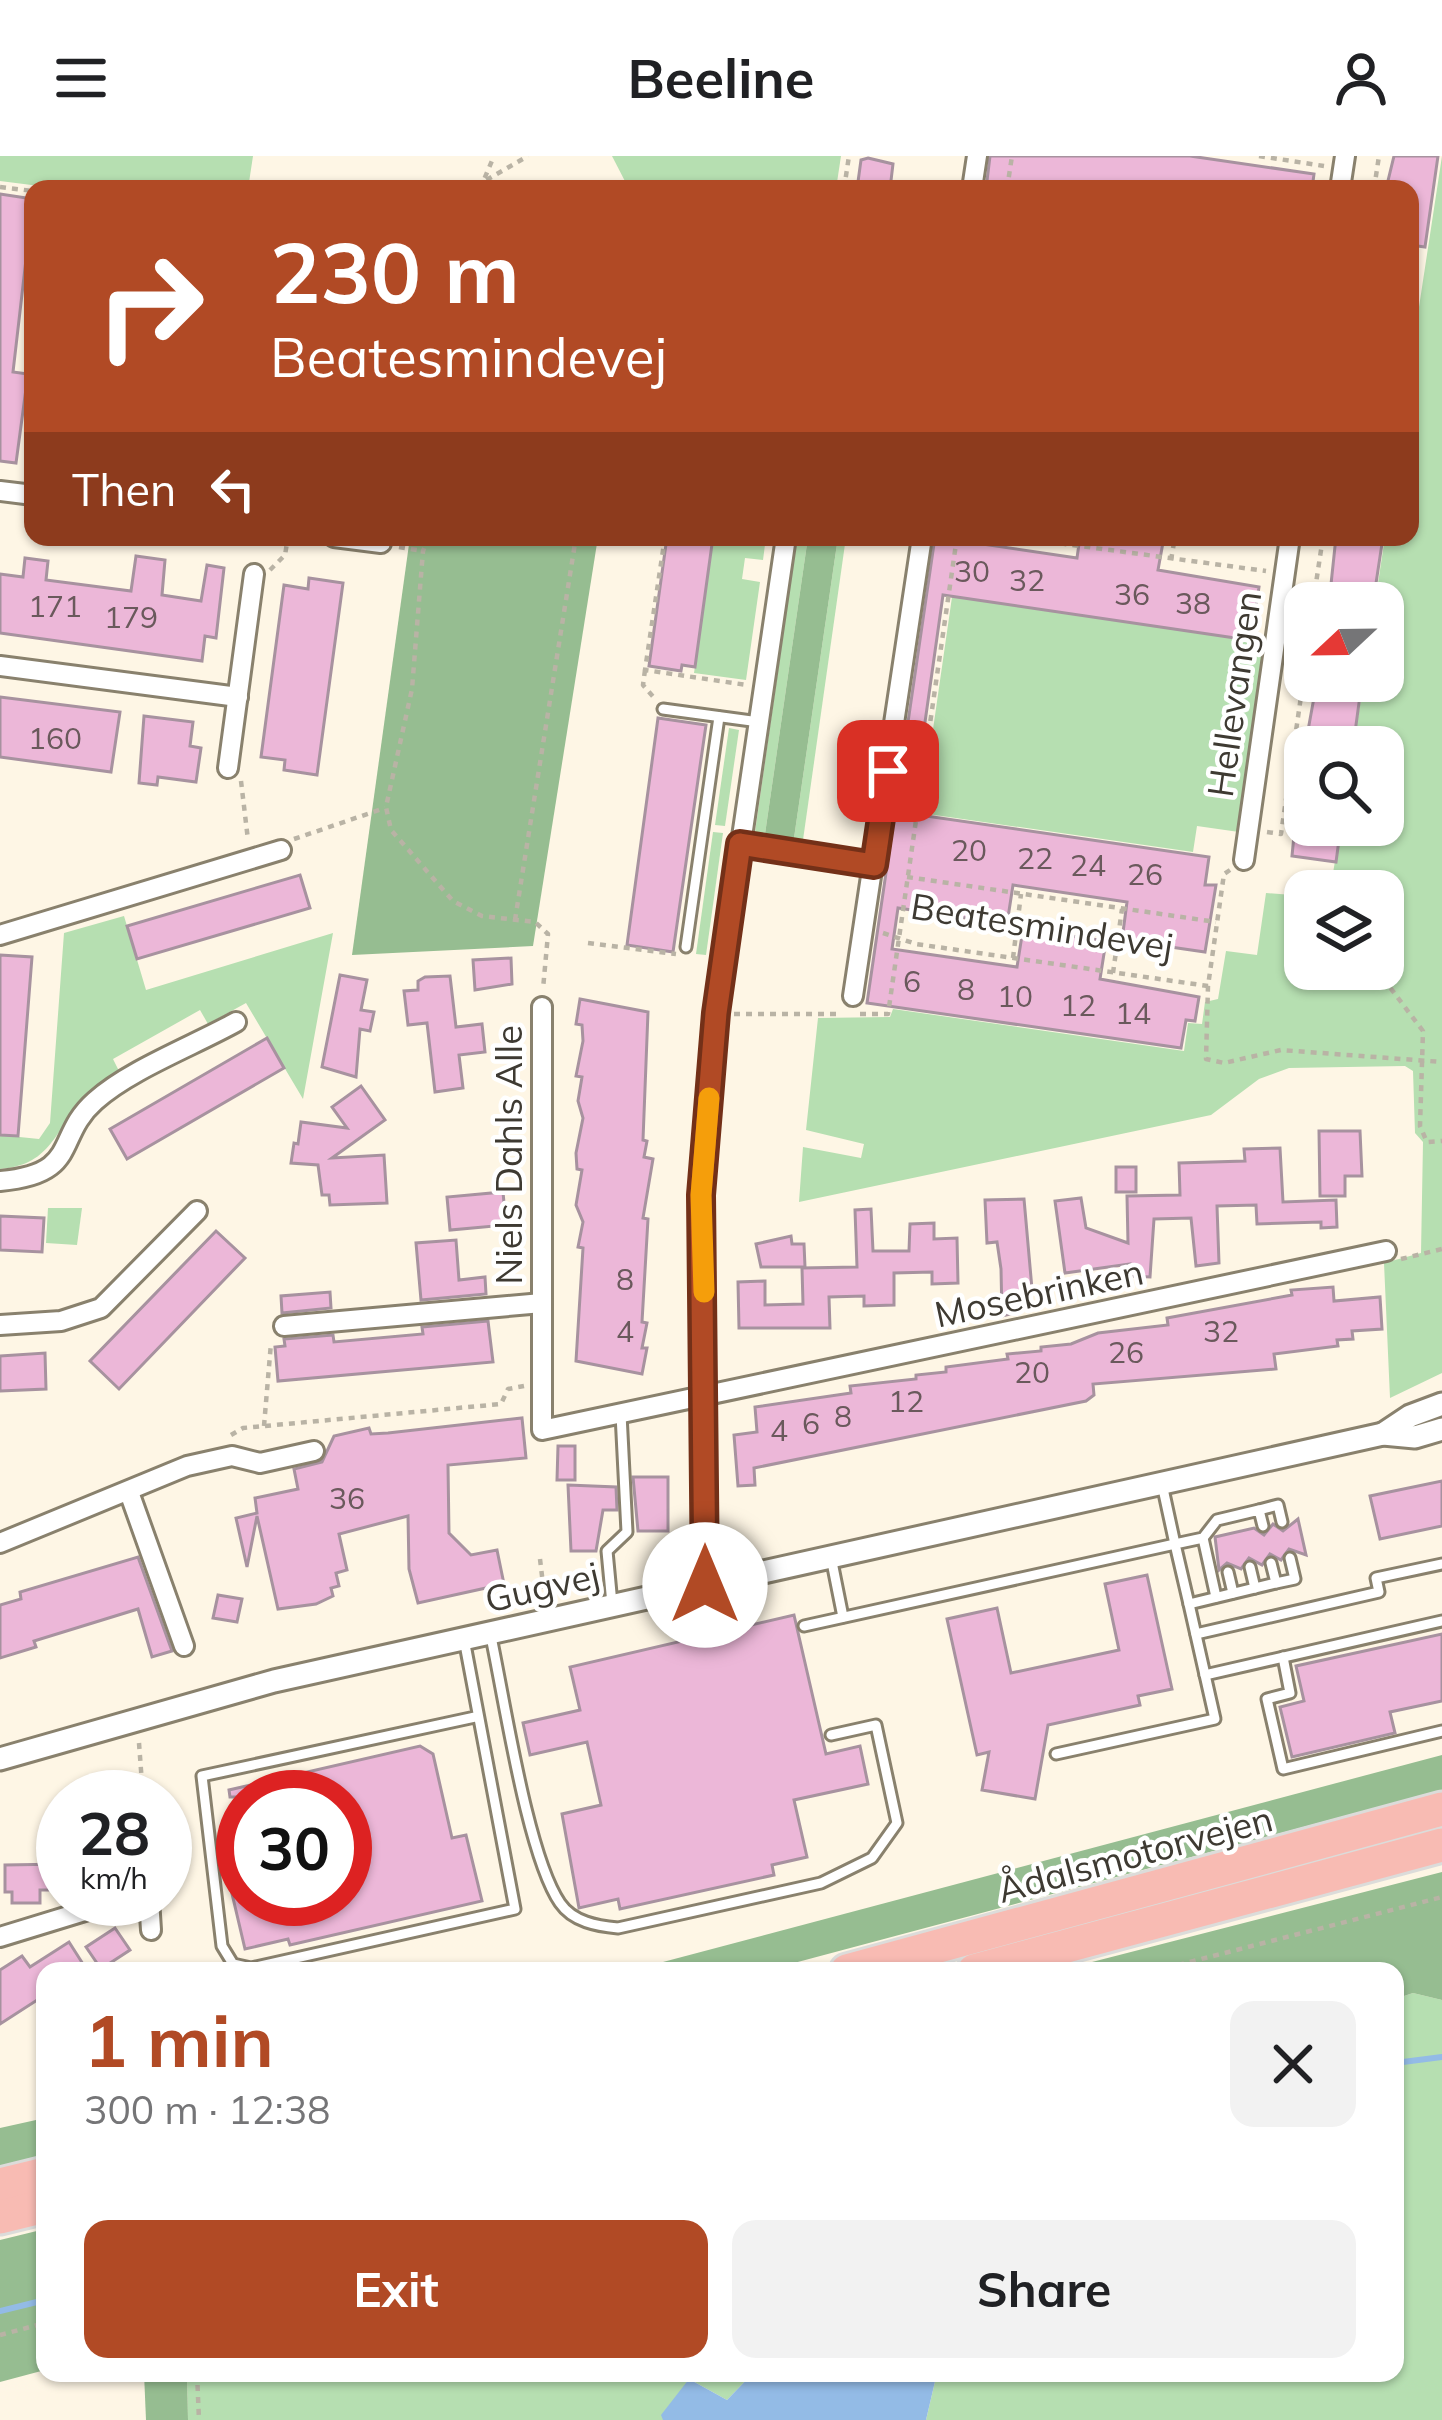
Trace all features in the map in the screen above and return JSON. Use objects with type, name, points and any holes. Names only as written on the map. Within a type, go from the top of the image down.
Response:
[{"type":"highway","name":"Ådalsmotorvejen","points":[[881,1962],[1442,1809]]},
{"type":"highway","name":"Ådalsmotorvejen","points":[[1007,1962],[1442,1845]]},
{"type":"highway","points":[[0,2185],[36,2176]]},
{"type":"highway","points":[[0,2217],[36,2208]]},
{"type":"street","points":[[705,1585],[701,1195],[716,1013],[785,546]]},
{"type":"street","name":"Beatesmindevej","points":[[854,996],[921,546]]},
{"type":"street","name":"Hellevangen","points":[[1244,860],[1289,546]]},
{"type":"street","points":[[228,768],[254,574]]},
{"type":"street","points":[[0,666],[238,698]]},
{"type":"street","name":"Beatesmindevej","points":[[740,844],[874,865]]},
{"type":"street","points":[[0,935],[281,850]]},
{"type":"street","name":"Niels Dahls Alle","points":[[542,1007],[542,1430],[706,1399]]},
{"type":"street","points":[[0,1181],[32,1176],[57,1162],[96,1099],[236,1022]]},
{"type":"street","points":[[0,1325],[61,1321],[101,1308],[197,1211]]},
{"type":"street","name":"Mosebrinken","points":[[706,1399],[1385,1251]]},
{"type":"street","name":"Niels Dahls Alle","points":[[284,1326],[542,1303]]},
{"type":"street","name":"Gugvej","points":[[1383,1435],[1410,1416],[1442,1404]]},
{"type":"street","name":"Gugvej","points":[[0,1759],[133,1719],[490,1632],[1383,1435],[1415,1437],[1442,1429]]},
{"type":"street","points":[[0,1543],[129,1492],[150,1479],[218,1459],[232,1456],[260,1463],[314,1451]]},
{"type":"street","points":[[129,1492],[184,1646]]},
{"type":"street","points":[[0,1937],[36,1926]]},
{"type":"street","points":[[151,1926],[151,1930]]},
{"type":"lane","points":[[663,710],[759,722]]},
{"type":"lane","points":[[686,947],[719,717]]},
{"type":"lane","points":[[612,1605],[607,1551],[627,1532],[621,1414]]},
{"type":"lane","points":[[1056,1754],[1216,1719],[1162,1484]]},
{"type":"lane","points":[[805,1626],[1202,1538],[1216,1520],[1278,1505],[1282,1522]]},
{"type":"lane","points":[[1259,1510],[1263,1526]]},
{"type":"lane","points":[[1239,1515],[1242,1531]]},
{"type":"lane","points":[[1216,1520],[1220,1536]]},
{"type":"lane","points":[[1202,1538],[1216,1597]]},
{"type":"lane","points":[[831,1557],[843,1617]]},
{"type":"lane","points":[[1189,1604],[1295,1579],[1290,1558]]},
{"type":"lane","points":[[1271,1563],[1276,1583]]},
{"type":"lane","points":[[1196,1634],[1379,1592],[1376,1578],[1442,1564]]},
{"type":"lane","points":[[1250,1568],[1255,1588]]},
{"type":"lane","points":[[1228,1572],[1233,1593]]},
{"type":"lane","points":[[1205,1675],[1442,1621]]},
{"type":"lane","points":[[490,1632],[539,1856],[560,1904],[596,1926],[618,1928],[821,1883],[872,1858],[898,1823],[876,1726],[831,1735]]},
{"type":"lane","points":[[278,1962],[515,1909],[475,1717],[464,1639]]},
{"type":"lane","points":[[1283,1657],[1290,1693],[1267,1699],[1283,1769],[1442,1732]]},
{"type":"lane","points":[[232,1962],[222,1946],[202,1776],[475,1717]]},
{"type":"path","points":[[493,180],[528,156]]},
{"type":"path","points":[[1258,156],[1342,171]]},
{"type":"path","points":[[254,574],[267,573],[285,555],[286,546]]},
{"type":"path","points":[[425,546],[412,689],[386,807],[391,830],[413,862],[453,901],[482,916],[535,922],[548,934],[542,1007]]},
{"type":"path","points":[[515,920],[575,546]]},
{"type":"path","points":[[643,685],[663,546]]},
{"type":"path","points":[[716,1013],[888,1014],[956,546]]},
{"type":"path","points":[[1097,546],[1266,574],[1268,555]]},
{"type":"path","points":[[1172,560],[1174,546]]},
{"type":"path","points":[[1316,582],[1322,546]]},
{"type":"path","points":[[645,670],[764,688]]},
{"type":"path","points":[[1249,830],[1281,834],[1300,702]]},
{"type":"path","points":[[228,768],[241,774],[241,817],[253,857]]},
{"type":"path","points":[[281,850],[286,841],[386,807]]},
{"type":"path","points":[[1244,860],[1224,874],[1208,986],[1206,1059],[1224,1064],[1281,1050],[1441,1062]]},
{"type":"path","points":[[908,878],[1217,922]]},
{"type":"path","points":[[1013,958],[1021,894]]},
{"type":"path","points":[[1113,973],[1122,909]]},
{"type":"path","name":"Beatesmindevej","points":[[865,930],[916,944],[1208,986]]},
{"type":"path","points":[[588,943],[723,962]]},
{"type":"path","points":[[675,955],[686,947]]},
{"type":"path","points":[[1392,990],[1423,1030],[1420,1126],[1427,1142],[1442,1141]]},
{"type":"path","points":[[1385,1251],[1384,1263],[1442,1249]]},
{"type":"path","points":[[264,1426],[269,1345],[284,1326]]},
{"type":"path","points":[[218,1459],[229,1437],[243,1428],[501,1404],[508,1390],[542,1383]]},
{"type":"path","points":[[540,1559],[547,1620]]},
{"type":"path","points":[[133,1719],[140,1770]]},
{"type":"path","points":[[1190,1962],[1442,1897]]},
{"type":"path","points":[[0,2335],[36,2325]]},
{"type":"path","points":[[197,2382],[199,2420]]},
{"type":"green space","points":[[0,156],[253,156],[249,180],[0,181]]},
{"type":"green space","points":[[612,156],[841,156],[837,180],[624,180]]},
{"type":"green space","points":[[1442,156],[1442,1373],[1390,1398],[1384,1263],[1421,1253],[1423,1142],[1415,1133],[1413,1071],[1405,1066],[1289,1068],[1259,1079],[1211,1115],[799,1202],[803,1147],[861,1158],[864,1144],[806,1130],[818,1018],[890,1017],[893,1009],[1184,1051],[1188,1023],[1202,1024],[1205,1002],[1218,999],[1226,951],[1257,955],[1266,893],[1284,894],[1284,990],[1404,990],[1404,870],[1334,870],[1338,846],[1404,846],[1404,726],[1356,726],[1360,702],[1404,702],[1404,582],[1378,582],[1384,546],[1419,546],[1419,307]]},
{"type":"green space","points":[[409,546],[597,546],[533,946],[352,955]]},
{"type":"green space","points":[[713,546],[765,546],[763,560],[745,558],[742,579],[760,582],[746,680],[694,673]]},
{"type":"green space","points":[[796,546],[807,546],[765,834],[755,832]]},
{"type":"green space","points":[[807,546],[837,546],[794,838],[765,834]]},
{"type":"green space","points":[[837,546],[845,546],[803,840],[794,838]]},
{"type":"green space","points":[[952,597],[1266,643],[1239,832],[1197,826],[1193,852],[921,813]]},
{"type":"green space","points":[[729,728],[739,730],[725,826],[715,825]]},
{"type":"green space","points":[[713,832],[723,833],[706,955],[696,954]]},
{"type":"green space","points":[[124,916],[146,990],[333,933],[303,1099],[246,1003],[208,1024],[200,1010],[113,1059],[120,1073],[84,1098],[40,1155],[0,1169],[0,1135],[39,1139],[50,1123],[64,933]]},
{"type":"green space","points":[[48,1208],[82,1208],[77,1245],[46,1243]]},
{"type":"green space","points":[[1442,1755],[1442,1790],[798,1962],[663,1962]]},
{"type":"green space","points":[[1442,1872],[1442,2000],[1413,1993],[1404,1996],[1404,1962],[1092,1962]]},
{"type":"green space","points":[[1413,1993],[1442,2000],[1442,2420],[926,2420],[935,2382],[1404,2382],[1404,1996]]},
{"type":"green space","points":[[36,2120],[36,2158],[0,2167],[0,2128]]},
{"type":"green space","points":[[36,2231],[36,2372],[0,2382],[0,2240]]},
{"type":"green space","points":[[144,2382],[187,2382],[188,2420],[146,2420]]},
{"type":"green space","points":[[187,2382],[687,2382],[663,2420],[188,2420]]},
{"type":"green space","points":[[694,2382],[744,2382],[727,2400]]},
{"type":"water","points":[[687,2382],[727,2400],[744,2382],[935,2382],[926,2420],[663,2420],[661,2415]]},
{"type":"building","points":[[990,156],[1190,156],[1314,174],[1313,180],[987,180]]},
{"type":"building","points":[[1394,156],[1438,156],[1425,247],[1419,246],[1419,180],[1388,180]]},
{"type":"building","points":[[861,160],[893,164],[891,180],[858,180]]},
{"type":"building","points":[[0,194],[24,198],[24,277],[13,372],[24,373],[24,404],[16,463],[0,461]]},
{"type":"building","points":[[666,546],[712,546],[695,667],[682,665],[681,671],[649,666]]},
{"type":"building","points":[[934,546],[996,546],[1077,558],[1079,546],[1162,546],[1158,570],[1259,587],[1255,613],[1245,612],[1242,639],[943,595],[912,814],[1209,857],[1205,885],[1216,885],[1205,952],[1122,940],[1127,902],[1013,885],[1007,924],[898,908],[892,949],[1017,967],[1023,929],[1106,941],[1100,979],[1199,997],[1195,1021],[1186,1020],[1181,1048],[867,1003]]},
{"type":"building","points":[[1335,546],[1382,546],[1376,582],[1331,582]]},
{"type":"building","points":[[136,556],[165,560],[162,595],[201,601],[207,565],[224,568],[216,638],[205,636],[202,661],[0,633],[0,574],[23,577],[25,558],[48,561],[46,580],[131,591]]},
{"type":"building","points":[[309,578],[343,583],[317,775],[284,770],[285,760],[261,757],[284,585],[308,589]]},
{"type":"building","points":[[0,697],[120,712],[111,772],[0,757]]},
{"type":"building","points":[[1313,702],[1359,702],[1356,726],[1309,726]]},
{"type":"building","points":[[144,716],[193,722],[190,746],[201,748],[196,782],[158,777],[157,785],[139,783]]},
{"type":"building","points":[[658,718],[706,725],[673,952],[627,945]]},
{"type":"building","points":[[1293,846],[1338,846],[1336,862],[1292,856]]},
{"type":"building","points":[[300,875],[310,908],[137,959],[127,926]]},
{"type":"building","points":[[0,955],[32,957],[18,1136],[0,1135]]},
{"type":"building","points":[[511,958],[512,984],[475,990],[473,960]]},
{"type":"building","points":[[340,975],[367,980],[361,1010],[374,1012],[370,1031],[360,1029],[356,1077],[322,1067]]},
{"type":"building","points":[[450,976],[456,1027],[482,1024],[485,1052],[459,1055],[463,1088],[435,1092],[427,1023],[408,1025],[404,991],[418,990],[418,981],[425,977]]},
{"type":"building","points":[[580,999],[648,1012],[643,1140],[647,1141],[644,1157],[653,1159],[643,1218],[648,1219],[642,1322],[647,1323],[642,1348],[647,1348],[642,1374],[576,1361],[583,1248],[578,1247],[583,1222],[576,1205],[582,1170],[577,1169],[576,1153],[583,1118],[578,1101],[582,1077],[576,1076],[583,1041],[582,1025],[576,1024]]},
{"type":"building","points":[[267,1038],[284,1068],[127,1159],[110,1129]]},
{"type":"building","points":[[361,1086],[385,1120],[332,1158],[384,1155],[387,1203],[330,1205],[329,1195],[322,1195],[318,1165],[291,1163],[294,1143],[298,1144],[301,1122],[347,1128],[332,1107]]},
{"type":"building","points":[[1319,1131],[1360,1131],[1362,1176],[1345,1176],[1345,1196],[1320,1196]]},
{"type":"building","points":[[1280,1148],[1283,1202],[1336,1200],[1337,1227],[1321,1228],[1321,1222],[1257,1224],[1256,1205],[1217,1206],[1219,1263],[1196,1266],[1191,1218],[1154,1219],[1150,1277],[1130,1276],[1130,1264],[1065,1273],[1055,1201],[1081,1198],[1086,1228],[1128,1243],[1127,1196],[1180,1195],[1179,1163],[1245,1161],[1244,1149]]},
{"type":"building","points":[[1116,1167],[1136,1167],[1136,1192],[1116,1192]]},
{"type":"building","points":[[503,1192],[506,1225],[450,1230],[447,1197]]},
{"type":"building","points":[[1024,1199],[1032,1289],[1024,1289],[1025,1310],[1002,1316],[1001,1269],[997,1242],[987,1243],[985,1200]]},
{"type":"building","points":[[871,1209],[873,1251],[909,1251],[910,1224],[934,1223],[934,1239],[957,1238],[958,1283],[932,1284],[932,1272],[894,1273],[894,1305],[864,1306],[864,1296],[829,1297],[830,1328],[739,1328],[738,1282],[765,1281],[765,1305],[803,1304],[802,1268],[857,1267],[855,1210]]},
{"type":"building","points":[[0,1216],[44,1218],[42,1252],[0,1250]]},
{"type":"building","points":[[216,1231],[245,1258],[119,1389],[90,1361]]},
{"type":"building","points":[[791,1236],[792,1244],[804,1244],[805,1267],[761,1267],[756,1244]]},
{"type":"building","points":[[456,1240],[459,1280],[485,1277],[486,1294],[421,1300],[416,1243]]},
{"type":"building","points":[[1333,1287],[1334,1301],[1380,1297],[1382,1329],[1352,1331],[1353,1339],[1337,1340],[1338,1346],[1274,1354],[1276,1369],[1093,1384],[1094,1395],[1086,1401],[754,1468],[755,1485],[738,1486],[734,1435],[757,1432],[755,1407],[851,1393],[850,1386],[916,1379],[916,1375],[946,1372],[946,1367],[1008,1359],[1007,1354],[1041,1351],[1041,1347],[1071,1344],[1098,1333],[1168,1325],[1167,1318],[1292,1295],[1291,1290]]},
{"type":"building","points":[[330,1292],[331,1308],[282,1313],[281,1296]]},
{"type":"building","points":[[488,1321],[493,1362],[278,1381],[275,1347],[285,1346],[284,1339],[333,1335],[334,1342],[423,1334],[422,1327]]},
{"type":"building","points":[[45,1353],[46,1389],[0,1391],[0,1356]]},
{"type":"building","points":[[522,1418],[526,1458],[448,1465],[449,1533],[471,1555],[497,1550],[504,1584],[418,1603],[409,1569],[408,1516],[339,1534],[347,1570],[336,1573],[339,1586],[331,1588],[333,1596],[316,1604],[278,1609],[257,1516],[247,1567],[236,1518],[257,1513],[255,1498],[298,1489],[294,1469],[322,1462],[334,1436],[369,1428],[371,1434],[388,1433]]},
{"type":"building","points":[[558,1446],[575,1446],[575,1480],[557,1480]]},
{"type":"building","points":[[633,1477],[668,1477],[668,1531],[638,1531]]},
{"type":"building","points":[[1442,1481],[1442,1526],[1380,1539],[1370,1496]]},
{"type":"building","points":[[568,1485],[616,1487],[617,1510],[603,1510],[596,1551],[571,1551]]},
{"type":"building","points":[[1298,1519],[1306,1555],[1289,1549],[1281,1560],[1270,1554],[1262,1565],[1249,1558],[1241,1569],[1227,1563],[1219,1570],[1215,1537],[1254,1528],[1264,1535],[1273,1524],[1283,1531]]},
{"type":"building","points":[[138,1557],[172,1651],[152,1657],[138,1609],[34,1641],[36,1647],[0,1658],[0,1605],[21,1599],[20,1592]]},
{"type":"building","points":[[1147,1575],[1172,1689],[1138,1696],[1140,1705],[1048,1725],[1035,1799],[982,1790],[989,1752],[977,1755],[947,1619],[997,1608],[1011,1673],[1119,1650],[1105,1584]]},
{"type":"building","points":[[218,1595],[242,1599],[237,1622],[213,1618]]},
{"type":"building","points":[[794,1615],[826,1754],[860,1746],[868,1784],[794,1800],[807,1857],[772,1865],[774,1875],[620,1909],[618,1899],[579,1908],[562,1814],[601,1805],[587,1742],[530,1755],[523,1723],[580,1710],[570,1667]]},
{"type":"building","points":[[1442,1634],[1442,1701],[1390,1712],[1395,1733],[1292,1757],[1280,1707],[1304,1701],[1296,1666]]},
{"type":"building","points":[[420,1746],[433,1754],[452,1838],[466,1835],[482,1901],[290,1945],[288,1939],[245,1949],[240,1926],[372,1926],[372,1770],[316,1770]]},
{"type":"building","points":[[36,1864],[36,1903],[12,1903],[12,1892],[5,1892],[5,1865]]},
{"type":"building","points":[[115,1928],[130,1950],[112,1962],[96,1962],[86,1947]]},
{"type":"building","points":[[69,1942],[82,1962],[38,1962]]},
{"type":"building","points":[[22,1956],[30,1967],[36,1963],[36,2001],[0,2024],[0,1970]]},
{"type":"waterway","points":[[1404,2062],[1442,2057]]},
{"type":"waterway","points":[[0,2311],[36,2302]]},
{"type":"slow traffic","points":[[704,1292],[701,1195],[709,1098]]},
{"type":"route","points":[[705,1585],[701,1195],[716,1013],[740,844],[874,865],[888,771]]}]
